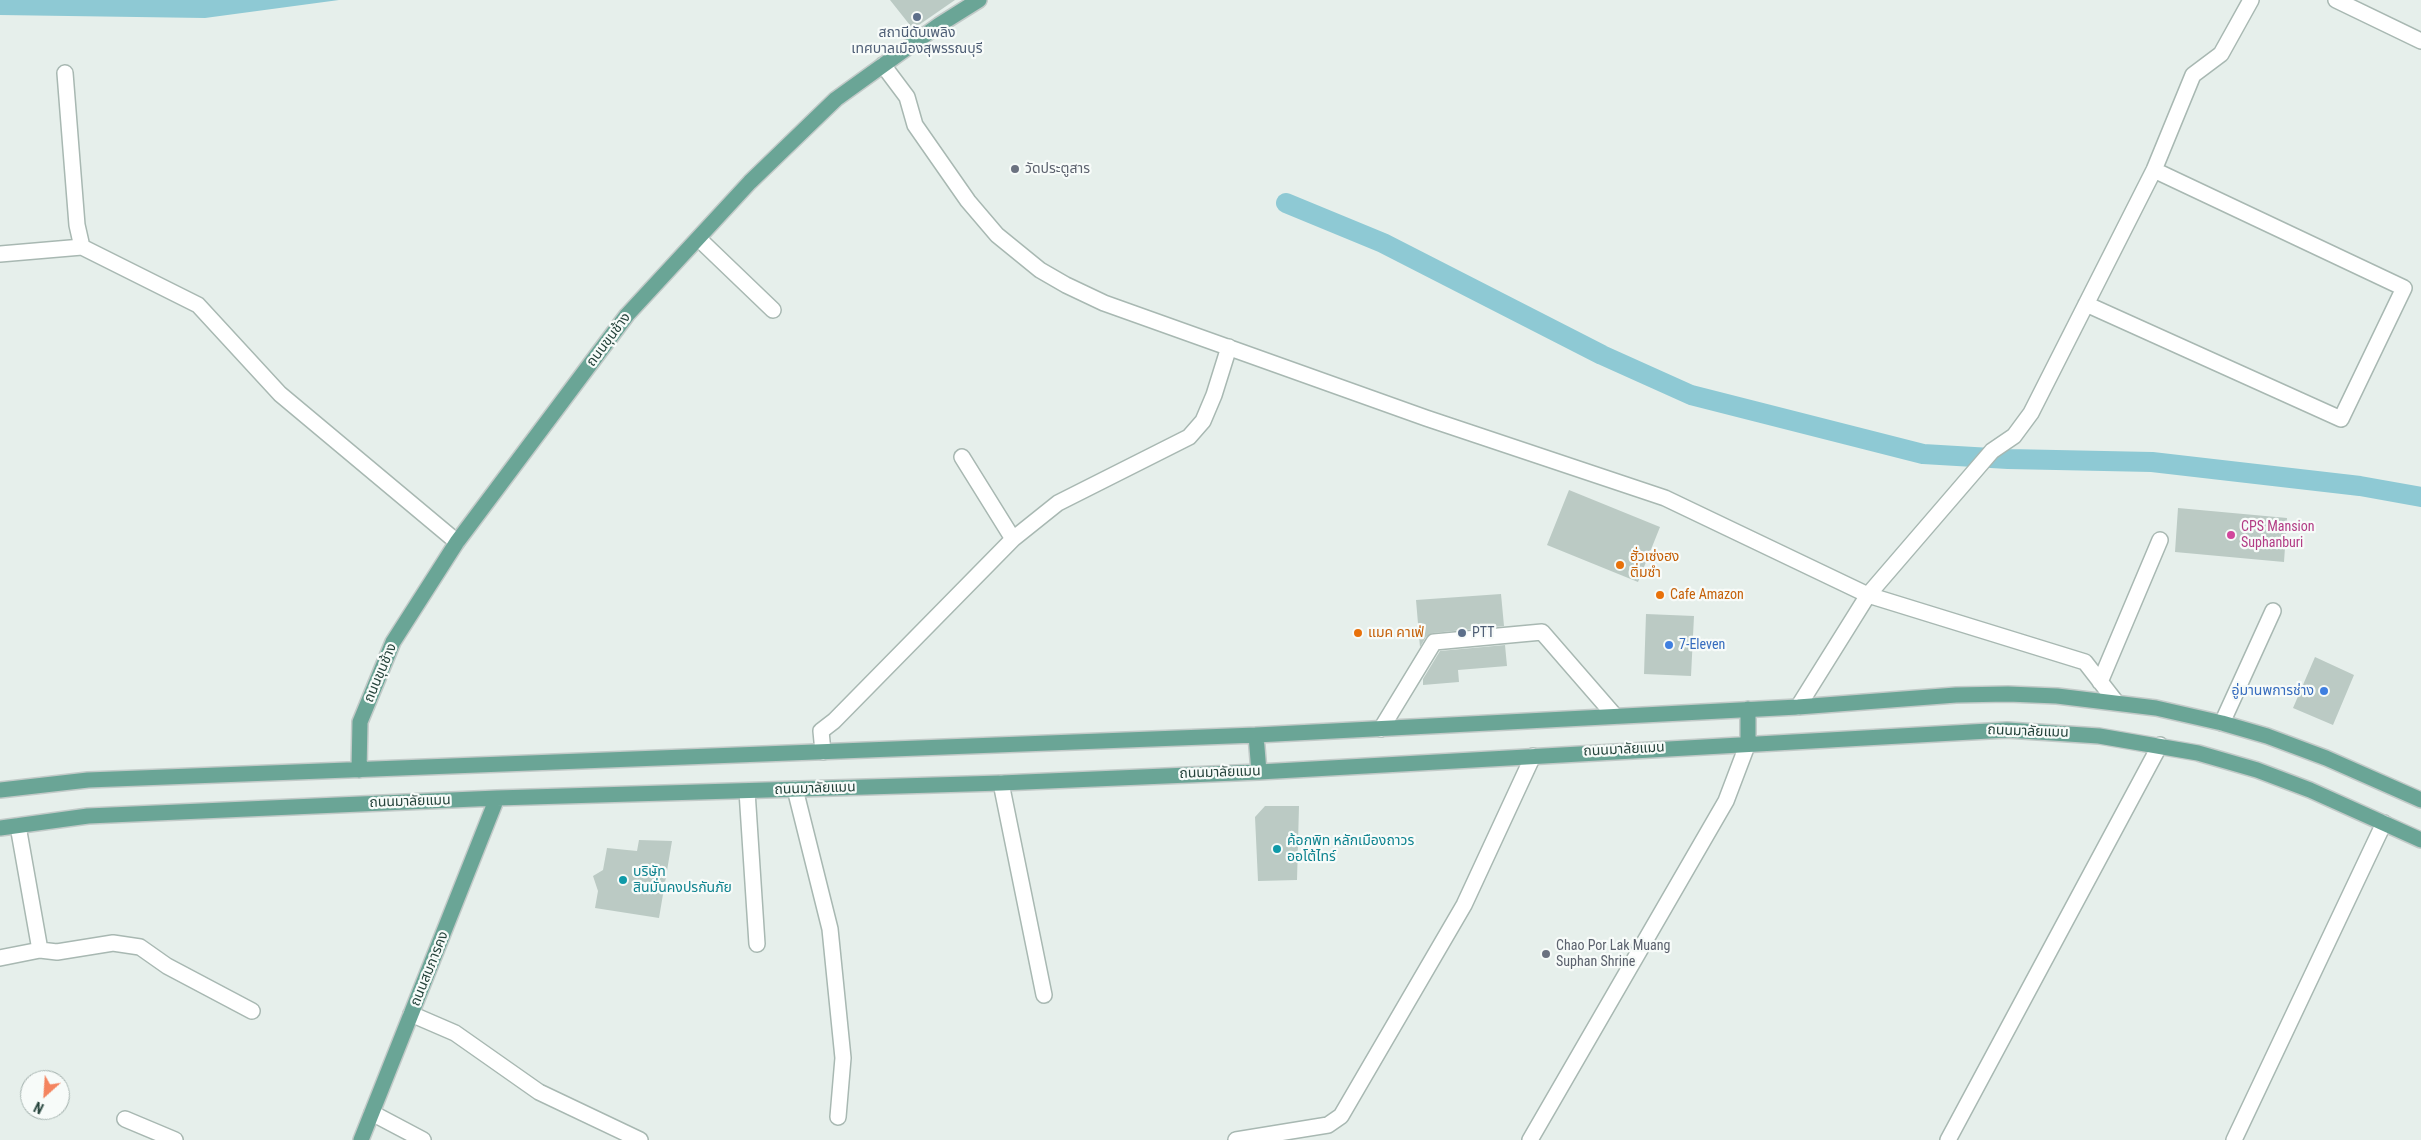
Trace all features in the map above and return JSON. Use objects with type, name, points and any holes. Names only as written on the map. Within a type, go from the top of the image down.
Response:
[{"type":"main road","name":"ถนนขุนช้าง","points":[[359,770],[360,722],[393,642],[456,542],[627,315],[750,182],[836,99],[939,25],[979,0]]},
{"type":"main road","points":[[0,790],[88,780],[1256,735],[1798,707],[1991,694],[2057,696],[2116,702],[2156,708],[2222,723],[2267,736],[2318,755],[2421,800]]},
{"type":"main road","points":[[1748,709],[1748,743]]},
{"type":"main road","name":"ถนนมาลัยแมน","points":[[0,828],[88,816],[497,798],[1001,783],[1259,772],[1748,743],[2006,730],[2062,732],[2160,745],[2198,753],[2257,770],[2310,790],[2421,840]]},
{"type":"main road","points":[[1256,735],[1259,772]]},
{"type":"main road","name":"ถนนสมภารคง","points":[[361,1140],[424,986],[497,798]]},
{"type":"street","points":[[1798,707],[1868,595],[1992,451],[2014,436],[2031,413],[2154,170],[2193,75],[2221,54],[2252,0]]},
{"type":"street","points":[[2336,0],[2421,41]]},
{"type":"street","points":[[883,65],[907,97],[915,125],[968,201],[997,235],[1040,270],[1066,285],[1104,303],[1426,418],[1666,498],[1868,595],[2085,662],[2116,702]]},
{"type":"street","points":[[64,73],[77,225],[82,247]]},
{"type":"street","points":[[2086,304],[2341,419],[2404,288],[2154,170]]},
{"type":"street","points":[[699,239],[773,310]]},
{"type":"street","points":[[0,254],[82,247],[198,305],[280,394],[456,542]]},
{"type":"street","points":[[823,752],[821,731],[834,721],[1013,539],[1058,503],[1189,437],[1203,421],[1229,347]]},
{"type":"street","points":[[962,457],[1013,539]]},
{"type":"street","points":[[2100,682],[2160,540]]},
{"type":"street","points":[[2222,723],[2273,611]]},
{"type":"street","points":[[1381,729],[1434,642],[1542,632],[1615,716]]},
{"type":"street","points":[[1530,1140],[1726,801],[1748,743]]},
{"type":"street","points":[[1948,1140],[2160,745]]},
{"type":"street","points":[[1236,1140],[1328,1125],[1341,1116],[1464,905],[1533,756]]},
{"type":"street","points":[[1001,783],[1044,995]]},
{"type":"street","points":[[795,789],[830,929],[843,1058],[838,1117]]},
{"type":"street","points":[[747,791],[757,944]]},
{"type":"street","points":[[2234,1140],[2384,823]]},
{"type":"street","points":[[18,826],[40,950]]},
{"type":"street","points":[[0,958],[40,950],[57,952],[114,943],[140,947],[166,966],[252,1011]]},
{"type":"street","points":[[411,1014],[455,1033],[539,1092],[640,1140]]},
{"type":"street","points":[[372,1113],[424,1140]]},
{"type":"street","points":[[125,1119],[175,1140]]},
{"type":"water","points":[[0,0],[339,0],[205,18],[0,15]]},
{"type":"building","name":"สถานีดับเพลิง เทศบาลเมืองสุพรรณบุรี","points":[[890,0],[955,0],[913,29]]},
{"type":"building","points":[[1569,490],[1660,527],[1638,582],[1547,545]]},
{"type":"building","name":"CPS Mansion Suphanburi","points":[[2178,508],[2287,518],[2284,562],[2175,552]]},
{"type":"building","points":[[1501,594],[1504,626],[1433,633],[1426,637],[1420,647],[1416,600]]},
{"type":"building","name":"7-Eleven","points":[[1646,614],[1694,616],[1691,676],[1644,674]]},
{"type":"building","points":[[1505,645],[1507,666],[1458,670],[1459,682],[1423,685],[1423,679],[1440,651]]},
{"type":"building","name":"อู่มานพการช่าง","points":[[2315,657],[2354,675],[2333,725],[2293,708]]},
{"type":"building","name":"ค้อกพิท หลักเมืองถาวร ออโต้ไทร์","points":[[1265,806],[1299,806],[1297,880],[1258,881],[1255,817]]},
{"type":"building","name":"บริษัท สินมั่นคงปรกันภัย","points":[[639,840],[672,841],[659,918],[595,908],[598,891],[593,876],[603,870],[607,848],[637,851]]},
{"type":"waterway","points":[[1286,203],[1383,243],[1602,355],[1691,395],[1923,454],[2008,459],[2152,462],[2360,486],[2421,497]]},
{"type":"place","name":"สถานีดับเพลิง เทศบาลเมืองสุพรรณบุรี","points":[[917,17]]},
{"type":"place","name":"วัดประตูสาร","points":[[1015,169]]},
{"type":"place","name":"CPS Mansion Suphanburi","points":[[2231,535]]},
{"type":"place","name":"ฮั่วเซ่งฮง ติ่มซำ","points":[[1620,565]]},
{"type":"place","name":"Cafe Amazon","points":[[1660,595]]},
{"type":"place","name":"แมค คาเฟ่","points":[[1358,633]]},
{"type":"place","name":"PTT","points":[[1462,633]]},
{"type":"place","name":"7-Eleven","points":[[1669,645]]},
{"type":"place","name":"อู่มานพการช่าง","points":[[2324,691]]},
{"type":"place","name":"ค้อกพิท หลักเมืองถาวร ออโต้ไทร์","points":[[1277,849]]},
{"type":"place","name":"บริษัท สินมั่นคงปรกันภัย","points":[[623,880]]},
{"type":"place","name":"Chao Por Lak Muang Suphan Shrine","points":[[1546,954]]}]
